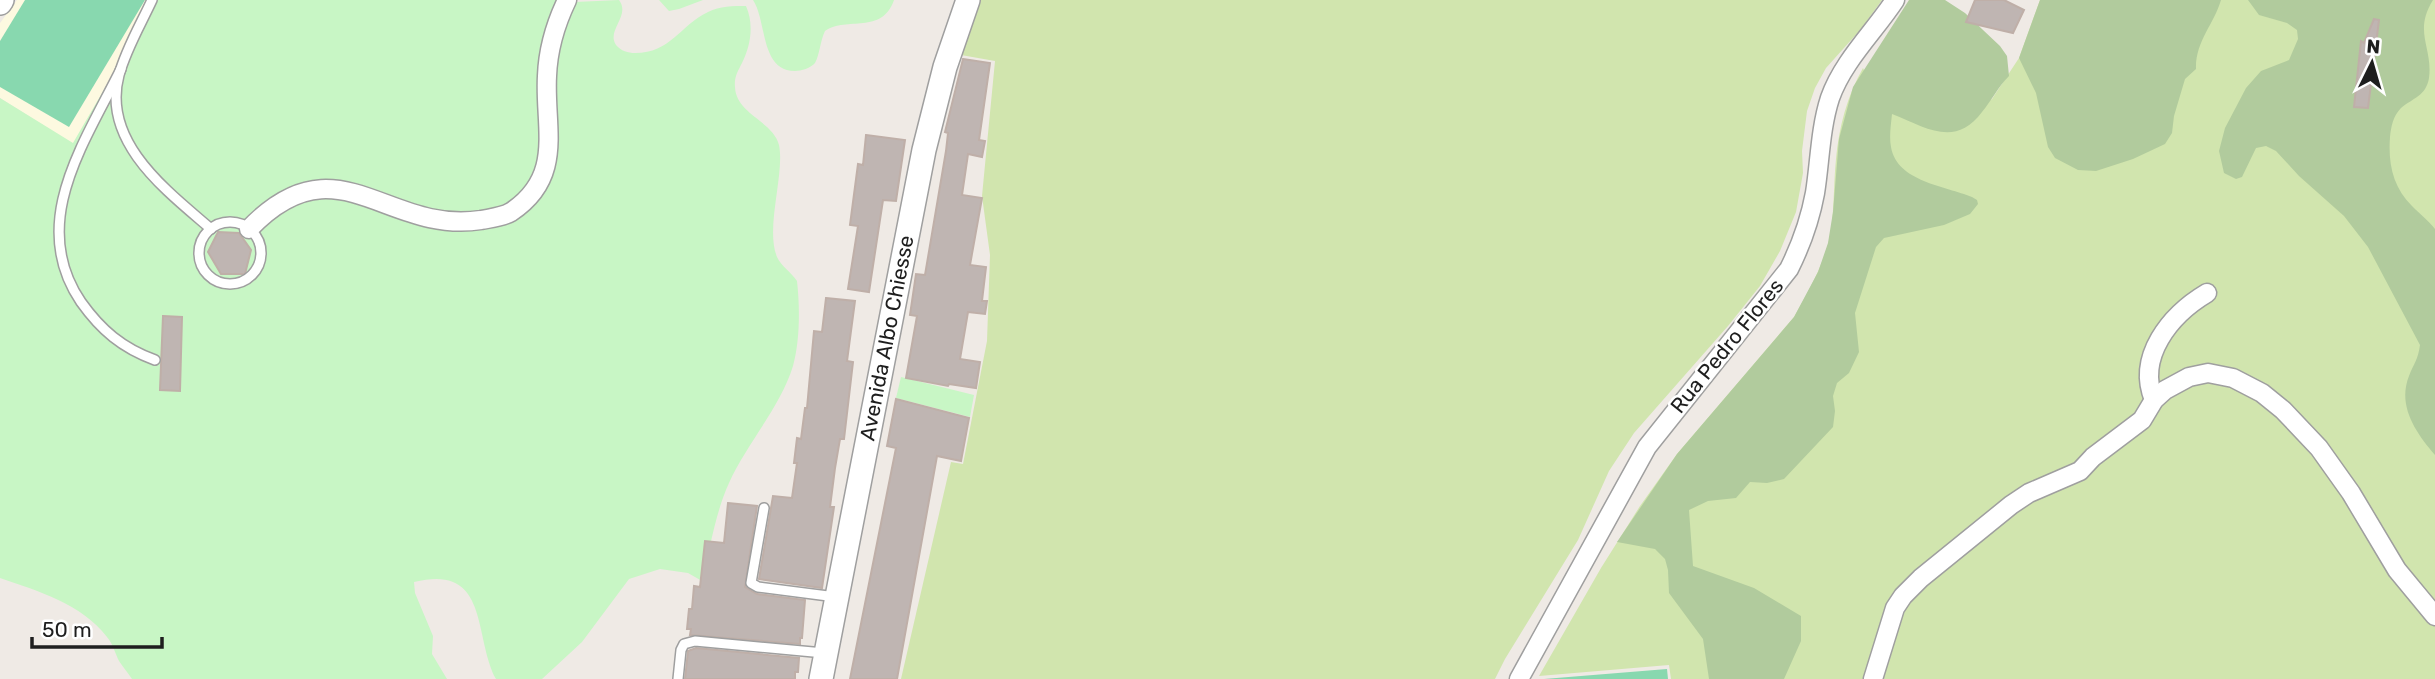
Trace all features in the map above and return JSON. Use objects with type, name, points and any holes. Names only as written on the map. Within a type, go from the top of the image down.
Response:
[{"type":"street","points":[[249,229],[279,202],[324,187],[351,191],[401,211],[445,219],[474,221],[510,213],[535,187],[549,151],[546,89],[550,45],[568,0]]},
{"type":"street","name":"Avenida Albo Chiesse","points":[[821,679],[924,150],[945,67],[968,0]]},
{"type":"street","name":"Rua Pedro Flores","points":[[1519,679],[1647,447],[1789,269],[1801,244],[1815,196],[1830,97],[1839,77],[1895,0]]},
{"type":"street","points":[[2154,400],[2148,371],[2162,336],[2181,311],[2207,293]]},
{"type":"street","points":[[1873,679],[1895,608],[1912,587],[1958,546],[2011,505],[2029,493],[2080,471],[2099,452],[2141,420],[2154,400],[2177,382],[2208,373],[2233,377],[2262,393],[2283,410],[2319,449],[2351,493],[2397,570],[2435,616]]},
{"type":"lane","points":[[152,0],[64,190],[58,244],[66,276],[90,314],[123,346],[155,360]]},
{"type":"lane","points":[[121,69],[117,105],[122,128],[132,150],[148,171],[211,229]]},
{"type":"lane","points":[[230,222],[249,229],[256,236],[260,245],[259,265],[245,281],[225,284],[216,281],[202,266],[200,246],[211,229],[230,222]]},
{"type":"lane","points":[[764,508],[751,583],[758,587],[838,597]]},
{"type":"lane","points":[[678,679],[681,650],[684,644],[695,641],[826,653]]},
{"type":"shaded area","points":[[17,0],[156,0],[73,144],[0,98],[0,23]]},
{"type":"green space","points":[[25,0],[145,0],[69,127],[0,87],[0,41]]},
{"type":"green space","points":[[156,0],[619,0],[622,12],[614,39],[620,49],[635,53],[658,49],[698,18],[713,10],[746,6],[750,20],[748,49],[736,77],[735,87],[741,104],[770,130],[779,145],[780,171],[774,216],[774,245],[777,257],[797,281],[798,335],[793,366],[787,381],[772,411],[736,468],[724,495],[702,581],[688,573],[660,569],[629,579],[582,642],[542,679],[496,679],[475,607],[467,593],[456,583],[438,579],[414,582],[415,593],[433,636],[432,654],[447,679],[132,679],[109,640],[85,616],[58,600],[0,578],[0,98],[73,143]]},
{"type":"green space","points":[[659,0],[703,0],[669,11]]},
{"type":"green space","points":[[753,0],[894,0],[888,11],[873,21],[843,25],[825,31],[815,63],[806,69],[795,71],[784,69],[770,54]]},
{"type":"green space","points":[[981,0],[1882,0],[1861,29],[1826,68],[1815,88],[1807,111],[1802,151],[1803,173],[1796,212],[1780,251],[1760,286],[1728,326],[1634,433],[1609,471],[1578,540],[1495,679],[901,679],[951,462],[963,464],[987,341],[990,255],[982,196],[995,61],[961,55]]},
{"type":"green space","points":[[1909,0],[1945,0],[1965,13],[2007,56],[2009,76],[1982,112],[1972,123],[1961,129],[1940,132],[1892,114],[1891,147],[1895,159],[1903,168],[1924,181],[1972,197],[1978,204],[1970,214],[1944,225],[1884,238],[1876,247],[1855,313],[1859,352],[1849,373],[1837,383],[1833,396],[1833,427],[1784,479],[1767,483],[1750,482],[1736,498],[1708,501],[1689,510],[1693,566],[1754,588],[1801,616],[1801,641],[1784,679],[1709,679],[1703,639],[1669,593],[1665,559],[1655,549],[1617,542],[1677,454],[1794,317],[1818,272],[1828,243],[1839,139],[1853,87]]},
{"type":"green space","points":[[2040,0],[2435,0],[2435,679],[1671,679],[1669,665],[1539,676],[1640,506],[1677,454],[1794,317],[1808,291],[1828,245],[1839,135],[1848,101],[1863,68],[1882,109],[1938,130],[1992,99],[2019,58]]},
{"type":"green space","points":[[2040,0],[2221,0],[2198,50],[2196,69],[2185,79],[2172,133],[2165,144],[2133,159],[2096,171],[2078,170],[2055,158],[2048,147],[2036,93],[2019,58]]},
{"type":"green space","points":[[2248,0],[2433,0],[2424,21],[2429,78],[2422,93],[2396,114],[2391,129],[2390,147],[2391,166],[2400,191],[2435,229],[2435,455],[2415,428],[2405,398],[2409,376],[2420,345],[2368,247],[2344,216],[2299,176],[2276,151],[2266,146],[2256,148],[2242,177],[2236,179],[2224,173],[2219,151],[2225,128],[2246,88],[2261,71],[2289,60],[2298,39],[2297,30],[2287,23],[2259,15]]},
{"type":"green space","points":[[901,377],[974,395],[970,417],[896,398]]},
{"type":"green space","points":[[1667,669],[1668,679],[1544,679]]},
{"type":"building","points":[[1975,0],[2004,0],[2024,10],[2013,33],[1966,22]]},
{"type":"building","points":[[2374,19],[2379,20],[2368,108],[2354,107],[2361,41],[2364,43]]},
{"type":"building","points":[[963,59],[990,63],[979,140],[985,141],[982,157],[968,154],[962,195],[982,198],[970,265],[986,267],[982,301],[987,301],[985,314],[968,312],[960,359],[980,362],[976,388],[906,378],[917,316],[910,315],[916,274],[925,275],[946,151],[948,133],[945,132]]},
{"type":"building","points":[[866,135],[905,140],[896,201],[883,200],[869,292],[848,289],[858,226],[850,225],[858,164],[863,165]]},
{"type":"building","points":[[218,232],[239,233],[251,250],[245,274],[221,274],[208,252]]},
{"type":"building","points":[[826,298],[855,301],[847,361],[853,362],[844,439],[840,439],[835,468],[830,507],[834,507],[822,588],[759,579],[773,496],[792,498],[797,438],[801,439],[807,408],[814,331],[822,332]]},
{"type":"building","points":[[163,316],[182,317],[180,391],[160,390]]},
{"type":"building","points":[[896,399],[969,418],[961,461],[937,456],[897,679],[850,679],[896,448],[887,446]]},
{"type":"building","points":[[728,503],[757,506],[745,587],[757,594],[805,600],[800,644],[690,635],[691,629],[687,629],[689,609],[692,609],[694,586],[700,587],[705,541],[724,543]]},
{"type":"building","points":[[696,648],[799,658],[798,672],[795,672],[795,679],[685,679],[688,651]]}]
